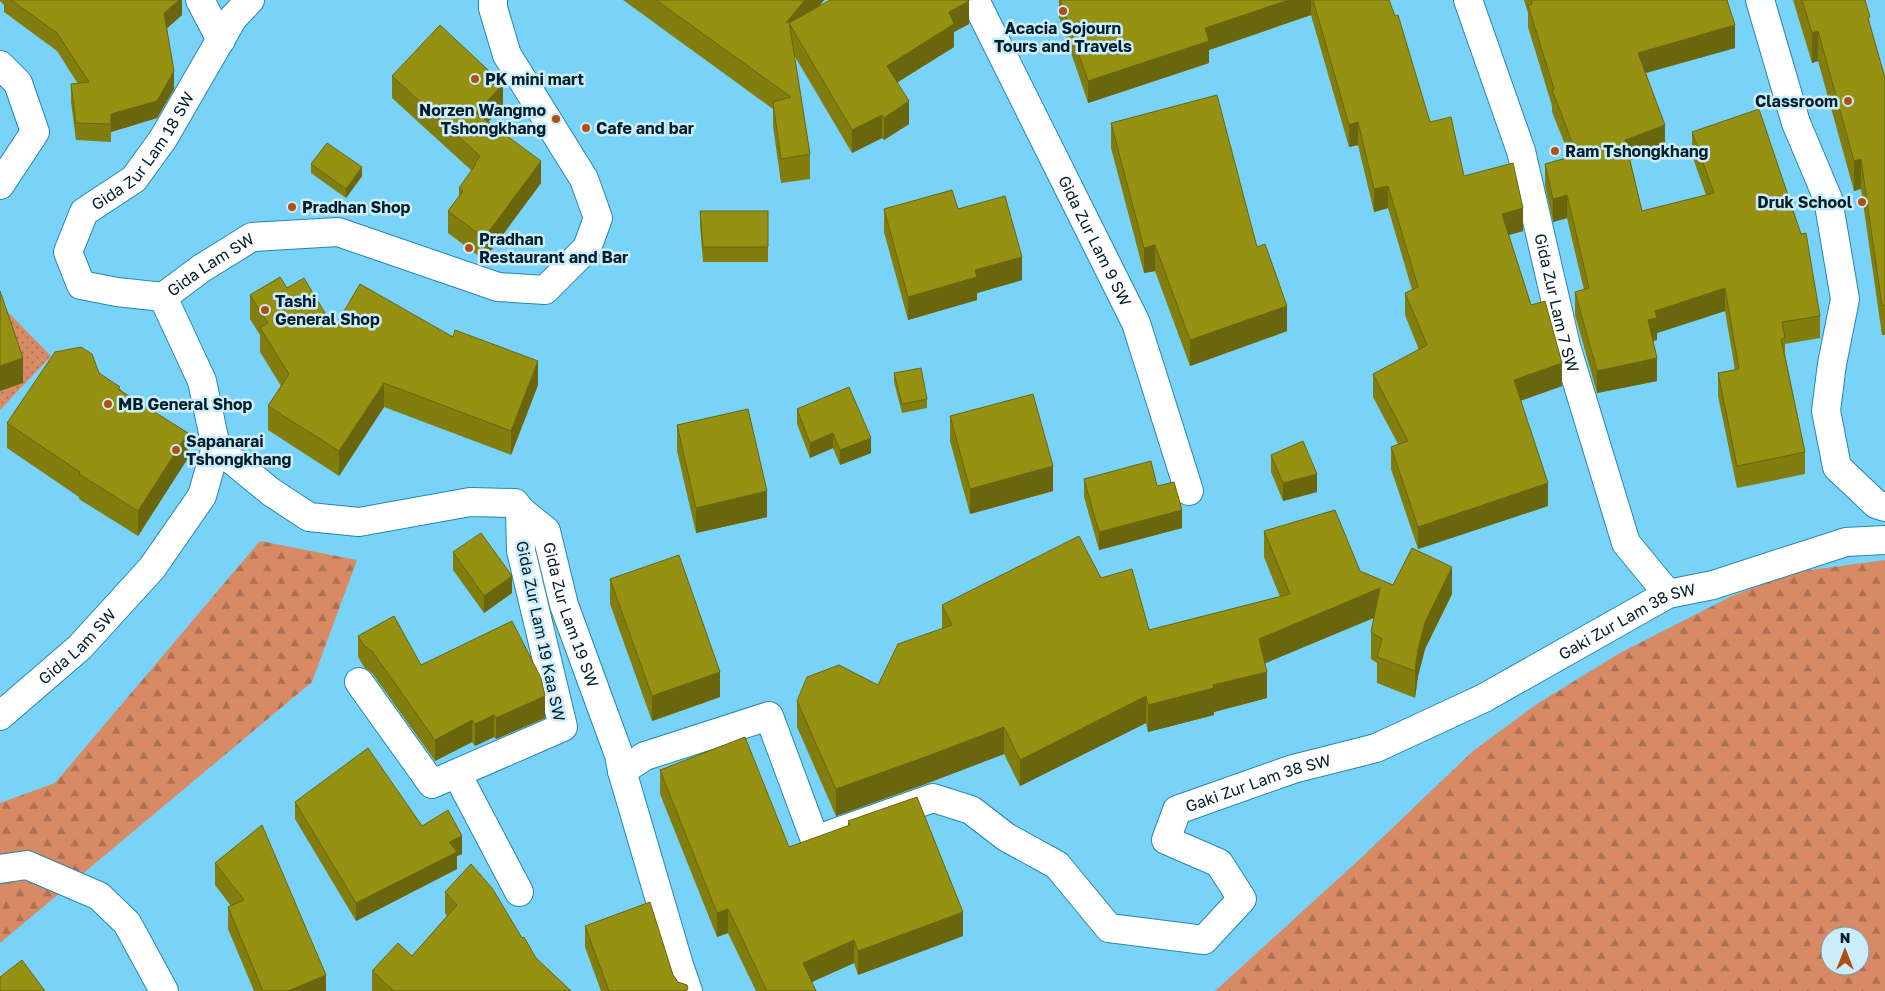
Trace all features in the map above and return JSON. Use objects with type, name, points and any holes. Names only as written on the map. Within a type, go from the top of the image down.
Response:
[{"type":"street","points":[[200,0],[221,40]]},
{"type":"street","name":"Gida Zur Lam 18 SW","points":[[163,297],[117,292],[81,285],[68,252],[84,212],[134,179],[163,139],[233,18],[250,0]]},
{"type":"street","name":"Gida Lam SW","points":[[0,716],[80,648],[152,568],[202,496],[216,447],[202,381],[163,297],[202,268],[252,237],[338,232],[498,287],[545,290],[587,248],[598,218],[584,179],[506,55],[493,8],[493,0]]},
{"type":"street","name":"Gida Zur Lam 9 SW","points":[[975,0],[1136,323],[1189,491]]},
{"type":"street","name":"Gida Zur Lam 7 SW","points":[[1468,0],[1521,151],[1566,346],[1626,543],[1668,594]]},
{"type":"street","points":[[1760,0],[1796,123],[1828,199],[1845,299],[1832,364],[1826,411],[1837,467],[1876,504],[1885,507]]},
{"type":"street","points":[[0,65],[18,83],[34,132],[0,185]]},
{"type":"street","name":"Gida Zur Lam 19 SW","points":[[216,447],[270,492],[309,517],[359,522],[470,502],[515,503],[520,510],[546,531],[564,605],[619,755],[678,965],[688,991]]},
{"type":"street","name":"Gida Zur Lam 19 Kaa SW","points":[[359,682],[432,784],[563,727],[520,551],[520,510]]},
{"type":"street","name":"Gaki Zur Lam 38 SW","points":[[622,771],[645,756],[769,716],[815,840],[933,798],[971,810],[1006,837],[1057,865],[1109,928],[1204,940],[1242,899],[1219,863],[1166,840],[1177,810],[1293,769],[1376,748],[1484,698],[1668,594],[1713,585],[1846,542],[1885,540]]},
{"type":"street","points":[[457,774],[519,892]]},
{"type":"street","points":[[0,869],[27,865],[99,896],[127,923],[164,991]]},
{"type":"green space","points":[[0,304],[51,356],[0,410]]},
{"type":"green space","points":[[260,541],[357,560],[312,682],[0,943],[0,803],[55,783]]},
{"type":"green space","points":[[1885,560],[1885,991],[1215,991],[1361,858],[1473,751],[1537,704],[1620,653],[1732,596],[1796,572]]},
{"type":"building","points":[[11,0],[179,0],[164,13],[174,71],[157,101],[111,114],[111,124],[76,123],[71,84],[89,82],[57,33]]},
{"type":"building","points":[[656,0],[805,0],[786,23],[789,21],[810,154],[781,159],[773,102],[791,97]]},
{"type":"building","points":[[830,0],[969,1],[949,12],[954,24],[887,66],[909,101],[884,118],[882,115],[852,130],[789,23]]},
{"type":"building","points":[[1060,0],[1289,0],[1205,28],[1209,41],[1088,81]]},
{"type":"building","points":[[1313,0],[1389,0],[1395,16],[1398,15],[1430,122],[1451,117],[1464,176],[1513,163],[1523,208],[1502,214],[1531,305],[1545,301],[1562,363],[1514,380],[1548,483],[1418,527],[1391,447],[1408,441],[1373,374],[1427,345],[1405,293],[1418,287],[1388,186],[1374,189],[1358,122],[1349,125]]},
{"type":"building","points":[[1531,0],[1727,0],[1735,25],[1638,53],[1665,125],[1625,140],[1642,211],[1714,193],[1692,132],[1759,109],[1801,234],[1806,233],[1820,316],[1782,322],[1785,338],[1781,339],[1805,452],[1737,466],[1718,373],[1739,369],[1725,288],[1655,311],[1657,318],[1648,320],[1657,358],[1597,371],[1575,292],[1589,288],[1567,195],[1553,199],[1545,164],[1577,155],[1552,90],[1554,89],[1528,5],[1532,4]]},
{"type":"building","points":[[1802,0],[1865,0],[1870,17],[1868,18],[1885,78],[1885,305],[1882,306],[1861,159],[1854,161],[1818,31],[1812,33]]},
{"type":"building","points":[[440,25],[503,84],[476,113],[541,161],[484,238],[448,211],[463,191],[459,188],[480,156],[392,76]]},
{"type":"building","points":[[1217,95],[1257,247],[1265,244],[1287,306],[1190,340],[1155,245],[1144,248],[1111,123]]},
{"type":"building","points":[[327,143],[362,167],[346,189],[311,164]]},
{"type":"building","points":[[952,190],[958,209],[1005,196],[1022,257],[975,270],[977,277],[908,297],[884,209]]},
{"type":"building","points":[[700,211],[768,211],[768,247],[703,247]]},
{"type":"building","points":[[280,277],[287,288],[304,278],[334,328],[360,284],[453,337],[455,330],[538,361],[511,431],[384,383],[339,451],[268,406],[289,374],[260,328],[268,323],[250,295]]},
{"type":"building","points":[[0,291],[23,358],[0,366]]},
{"type":"building","points":[[81,347],[92,354],[99,373],[120,387],[118,389],[188,433],[138,511],[79,474],[80,472],[7,423],[55,352]]},
{"type":"building","points":[[921,368],[927,399],[902,404],[894,373]]},
{"type":"building","points":[[849,387],[871,438],[840,450],[833,433],[810,443],[797,409]]},
{"type":"building","points":[[1033,394],[1053,466],[970,489],[950,416]]},
{"type":"building","points":[[748,409],[767,491],[696,508],[677,425]]},
{"type":"building","points":[[1303,441],[1317,474],[1283,483],[1271,455]]},
{"type":"building","points":[[1151,461],[1157,486],[1174,482],[1182,510],[1099,532],[1084,479]]},
{"type":"building","points":[[1335,510],[1360,571],[1393,585],[1412,548],[1452,567],[1425,622],[1415,671],[1377,657],[1382,639],[1371,632],[1380,588],[1259,639],[1267,672],[1213,685],[1214,688],[1148,705],[1146,696],[1020,760],[1004,727],[836,789],[797,701],[807,677],[839,665],[878,685],[898,644],[952,625],[942,605],[1079,536],[1101,578],[1132,569],[1149,630],[1290,594],[1264,531]]},
{"type":"building","points":[[481,533],[512,576],[484,596],[453,552]]},
{"type":"building","points":[[679,555],[720,672],[652,696],[610,579]]},
{"type":"building","points":[[394,616],[421,665],[512,621],[541,678],[545,696],[496,718],[494,715],[475,724],[472,720],[435,740],[372,651],[364,646],[358,636]]},
{"type":"building","points":[[745,737],[789,847],[850,825],[848,821],[917,797],[963,912],[858,951],[854,940],[803,963],[816,991],[767,991],[728,909],[717,913],[660,770]]},
{"type":"building","points":[[368,748],[422,826],[448,810],[462,836],[449,842],[457,852],[356,903],[295,802]]},
{"type":"building","points":[[262,825],[326,975],[288,991],[263,991],[228,907],[244,900],[215,863]]},
{"type":"building","points":[[471,864],[492,888],[536,958],[571,991],[394,991],[372,971],[398,943],[412,956],[457,905],[445,892]]},
{"type":"building","points":[[650,902],[673,975],[678,982],[687,985],[688,989],[684,991],[609,991],[585,926]]},
{"type":"building","points":[[22,960],[45,991],[0,991],[0,977]]},
{"type":"place","name":"Acacia Sojourn Tours and Travels","points":[[1063,11]]},
{"type":"place","name":"PK mini mart","points":[[475,79]]},
{"type":"place","name":"Classroom","points":[[1848,101]]},
{"type":"place","name":"Norzen Wangmo Tshongkhang","points":[[556,119]]},
{"type":"place","name":"Cafe and bar","points":[[586,128]]},
{"type":"place","name":"Ram Tshongkhang","points":[[1555,151]]},
{"type":"place","name":"Druk School","points":[[1862,202]]},
{"type":"place","name":"Pradhan Shop","points":[[292,207]]},
{"type":"place","name":"Pradhan Restaurant and Bar","points":[[469,248]]},
{"type":"place","name":"Tashi General Shop","points":[[265,310]]},
{"type":"place","name":"MB General Shop","points":[[108,404]]},
{"type":"place","name":"Sapanarai Tshongkhang","points":[[176,450]]}]
